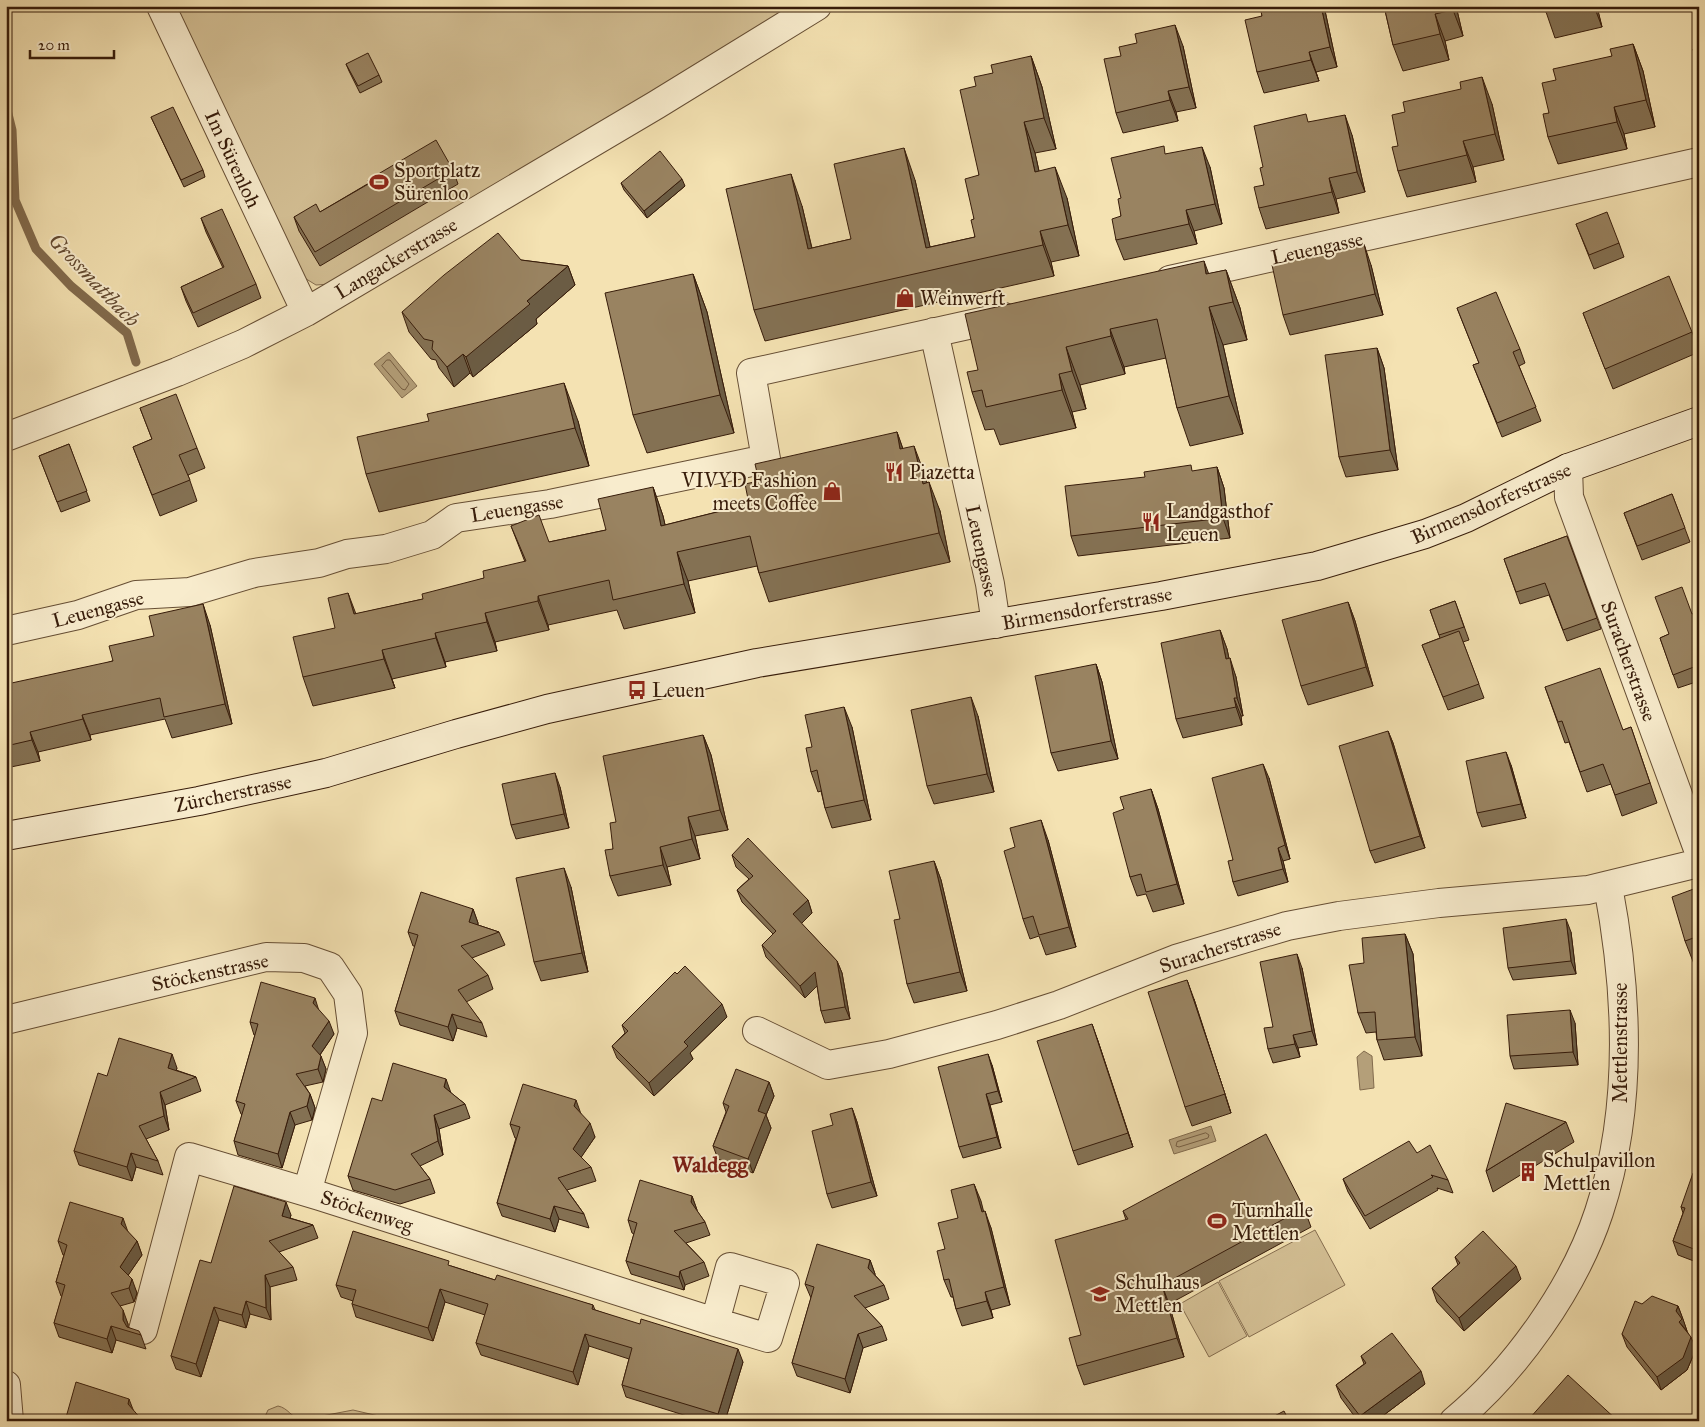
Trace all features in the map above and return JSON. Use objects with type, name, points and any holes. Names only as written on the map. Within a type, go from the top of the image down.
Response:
[{"type":"street","name":"Im Sürenloh","points":[[161,6],[306,312]]},
{"type":"street","name":"Langackerstrasse","points":[[6,437],[177,372],[243,344],[306,312],[656,105],[817,6]]},
{"type":"street","name":"Leuengasse","points":[[1146,286],[1699,162]]},
{"type":"street","name":"Leuengasse","points":[[6,631],[78,615],[136,595],[190,592],[254,573],[319,563],[347,554],[386,549],[432,535],[456,518],[550,504],[766,459],[751,372],[1030,311]]},
{"type":"street","name":"Leuengasse","points":[[934,332],[990,584],[996,624]]},
{"type":"street","name":"Birmensdorferstrasse","points":[[456,734],[547,710],[757,663],[1253,579],[1366,553],[1466,518],[1568,468],[1699,421]]},
{"type":"street","name":"Suracherstrasse","points":[[1568,468],[1569,497],[1699,852]]},
{"type":"street","name":"Zürcherstrasse","points":[[6,836],[199,801],[318,775],[361,765],[456,734]]},
{"type":"street","name":"Suracherstrasse","points":[[757,1031],[828,1065],[889,1054],[997,1025],[1058,1005],[1176,959],[1287,926],[1339,916],[1439,903],[1537,896],[1608,886],[1699,863]]},
{"type":"street","name":"Mettlenstrasse","points":[[1454,1421],[1472,1406],[1523,1350],[1566,1287],[1599,1212],[1617,1137],[1624,1057],[1619,941],[1608,886]]},
{"type":"street","name":"Stöckenstrasse","points":[[6,1020],[266,957],[304,958],[330,967],[348,994],[353,1033],[307,1192]]},
{"type":"street","name":"Stöckenweg","points":[[143,1330],[189,1157],[307,1192],[715,1322]]},
{"type":"street","points":[[6,1385],[9,1421]]},
{"type":"shaded area","name":"Sportplatz Sürenloo","points":[[169,6],[797,6],[330,284],[316,285],[303,277]]},
{"type":"shaded area","points":[[1315,1230],[1345,1285],[1249,1337],[1219,1281]]},
{"type":"shaded area","points":[[1218,1282],[1247,1336],[1209,1357],[1180,1304]]},
{"type":"shaded area","points":[[278,1406],[301,1420],[353,1410],[400,1421],[263,1421],[268,1410]]},
{"type":"water","points":[[389,352],[417,386],[402,398],[374,364]]},
{"type":"water","points":[[1364,1051],[1372,1056],[1374,1088],[1360,1090],[1357,1057]]},
{"type":"water","points":[[1211,1126],[1216,1141],[1174,1154],[1169,1140]]},
{"type":"building","points":[[1261,6],[1321,6],[1330,47],[1309,52],[1311,60],[1257,72],[1245,20],[1262,16]]},
{"type":"building","points":[[1384,6],[1452,6],[1453,10],[1435,14],[1440,34],[1393,45]]},
{"type":"building","points":[[1544,6],[1568,6],[1545,12]]},
{"type":"building","points":[[1175,25],[1189,87],[1168,91],[1170,100],[1116,113],[1104,59],[1121,56],[1119,47],[1137,43],[1135,34]]},
{"type":"building","points":[[1633,44],[1646,100],[1614,107],[1617,122],[1548,137],[1543,114],[1549,113],[1542,83],[1556,80],[1553,69],[1612,56],[1610,49]]},
{"type":"building","points":[[1699,47],[1699,75],[1693,49]]},
{"type":"building","points":[[368,53],[379,75],[358,86],[346,64]]},
{"type":"building","points":[[1031,56],[1044,118],[1024,122],[1035,172],[1055,167],[1068,225],[1040,231],[1043,245],[754,310],[726,189],[791,174],[808,249],[851,239],[834,164],[904,148],[926,248],[975,237],[971,220],[974,219],[965,179],[979,175],[960,90],[976,86],[974,77],[993,73],[991,65]]},
{"type":"building","points":[[1482,77],[1495,134],[1463,141],[1467,155],[1398,171],[1392,147],[1398,146],[1392,115],[1405,112],[1403,102],[1461,89],[1460,82]]},
{"type":"building","points":[[1699,79],[1699,104],[1694,80]]},
{"type":"building","points":[[173,107],[203,170],[181,180],[151,117]]},
{"type":"building","points":[[1306,114],[1308,122],[1345,115],[1357,172],[1329,178],[1332,192],[1259,208],[1254,187],[1264,185],[1260,168],[1263,167],[1254,126]]},
{"type":"building","points":[[436,140],[453,170],[315,252],[294,217],[316,204],[320,212],[370,183],[368,180]]},
{"type":"building","points":[[1164,146],[1165,154],[1202,147],[1215,204],[1186,210],[1189,224],[1116,240],[1112,219],[1121,216],[1118,199],[1121,198],[1111,158]]},
{"type":"building","points":[[660,151],[682,179],[644,211],[621,183]]},
{"type":"building","points":[[222,209],[256,284],[193,313],[181,287],[224,267],[201,218]]},
{"type":"building","points":[[1607,212],[1619,243],[1589,255],[1576,224]]},
{"type":"building","points":[[498,233],[521,260],[568,266],[527,301],[530,304],[466,357],[463,354],[447,367],[432,349],[433,341],[424,339],[402,312],[444,275]]},
{"type":"building","points":[[1364,244],[1375,294],[1283,315],[1272,265]]},
{"type":"building","points":[[1204,261],[1206,274],[1226,270],[1233,302],[1209,307],[1229,396],[1177,408],[1157,319],[1110,329],[1111,336],[1066,347],[1072,371],[1059,374],[1062,390],[986,407],[982,390],[972,392],[967,372],[978,370],[965,314]]},
{"type":"building","points":[[693,274],[720,395],[633,415],[605,293]]},
{"type":"building","points":[[1669,276],[1692,332],[1605,369],[1583,313]]},
{"type":"building","points":[[1496,292],[1520,349],[1513,352],[1536,407],[1497,423],[1473,365],[1479,363],[1457,308]]},
{"type":"building","points":[[1377,348],[1390,450],[1339,457],[1325,355]]},
{"type":"building","points":[[564,383],[575,428],[366,474],[357,437],[429,421],[427,414]]},
{"type":"building","points":[[176,394],[197,448],[179,455],[190,480],[152,495],[133,447],[152,439],[140,408]]},
{"type":"building","points":[[897,432],[900,449],[914,446],[923,484],[929,482],[939,533],[759,573],[750,536],[677,552],[684,584],[613,600],[609,580],[538,596],[538,601],[485,613],[487,622],[435,633],[436,638],[382,650],[384,659],[303,677],[293,637],[335,628],[328,598],[348,593],[354,614],[423,599],[422,594],[484,578],[483,571],[526,561],[511,526],[539,515],[549,542],[606,530],[598,499],[653,487],[661,526],[749,504],[745,484],[759,481],[755,464]]},
{"type":"building","points":[[69,444],[87,491],[57,502],[39,456]]},
{"type":"building","points":[[1191,465],[1192,471],[1217,467],[1223,518],[1071,536],[1065,486],[1145,477],[1144,472]]},
{"type":"building","points":[[1672,494],[1685,528],[1637,546],[1624,513]]},
{"type":"building","points":[[1567,536],[1597,618],[1563,630],[1545,583],[1516,592],[1504,559]]},
{"type":"building","points":[[1682,587],[1692,614],[1695,613],[1699,624],[1699,665],[1673,675],[1660,638],[1669,634],[1655,597]]},
{"type":"building","points":[[1455,601],[1464,627],[1439,635],[1430,610]]},
{"type":"building","points":[[1348,602],[1366,667],[1301,686],[1282,620]]},
{"type":"building","points":[[203,604],[225,704],[164,717],[160,698],[82,715],[83,719],[30,732],[32,740],[6,746],[6,700],[10,699],[7,684],[113,661],[109,646],[154,636],[149,616]]},
{"type":"building","points":[[1220,630],[1226,659],[1230,658],[1237,698],[1234,698],[1236,707],[1176,719],[1161,643]]},
{"type":"building","points":[[1459,631],[1479,684],[1443,697],[1422,645]]},
{"type":"building","points":[[1096,664],[1111,741],[1051,753],[1035,676]]},
{"type":"building","points":[[1600,668],[1623,730],[1631,727],[1650,783],[1615,795],[1603,764],[1580,772],[1562,721],[1558,722],[1545,687]]},
{"type":"building","points":[[971,697],[987,774],[927,786],[911,710]]},
{"type":"building","points":[[844,707],[864,800],[825,808],[817,770],[811,772],[806,748],[812,747],[805,715]]},
{"type":"building","points":[[1388,731],[1420,836],[1370,851],[1339,746]]},
{"type":"building","points":[[703,735],[720,810],[688,817],[692,839],[660,847],[663,865],[610,876],[605,850],[613,849],[610,823],[616,822],[603,756]]},
{"type":"building","points":[[1506,752],[1521,804],[1477,813],[1466,761]]},
{"type":"building","points":[[1263,764],[1285,845],[1278,848],[1283,869],[1233,882],[1228,861],[1233,860],[1212,778]]},
{"type":"building","points":[[555,773],[564,814],[511,825],[502,784]]},
{"type":"building","points":[[1151,789],[1177,884],[1146,892],[1141,874],[1130,877],[1113,813],[1124,809],[1120,797]]},
{"type":"building","points":[[1041,820],[1069,927],[1039,935],[1033,916],[1023,919],[1004,851],[1015,847],[1010,828]]},
{"type":"building","points":[[748,838],[808,900],[793,914],[837,961],[845,1007],[821,1011],[815,972],[800,986],[762,945],[776,931],[737,890],[753,876],[732,855]]},
{"type":"building","points":[[934,861],[960,972],[907,984],[894,920],[900,919],[889,871]]},
{"type":"building","points":[[564,868],[582,953],[534,962],[516,878]]},
{"type":"building","points":[[1699,887],[1699,936],[1685,941],[1672,897]]},
{"type":"building","points":[[421,892],[473,909],[469,922],[499,932],[461,946],[488,975],[458,990],[482,1023],[452,1014],[448,1027],[395,1011],[418,935],[408,932]]},
{"type":"building","points":[[1566,919],[1571,961],[1508,968],[1503,928]]},
{"type":"building","points":[[1405,934],[1415,1037],[1377,1040],[1375,1012],[1358,1013],[1349,965],[1364,963],[1362,938]]},
{"type":"building","points":[[1297,954],[1312,1031],[1293,1035],[1295,1044],[1268,1049],[1264,1028],[1273,1027],[1260,962]]},
{"type":"building","points":[[685,966],[722,1004],[684,1042],[688,1046],[649,1083],[612,1046],[628,1031],[622,1025],[675,972],[677,974]]},
{"type":"building","points":[[1187,980],[1225,1094],[1185,1107],[1148,992]]},
{"type":"building","points":[[261,982],[315,998],[313,1003],[329,1021],[312,1046],[321,1056],[318,1069],[296,1074],[310,1094],[307,1106],[290,1112],[278,1154],[234,1141],[245,1104],[236,1101],[258,1024],[250,1022]]},
{"type":"building","points":[[1570,1010],[1573,1052],[1510,1056],[1507,1015]]},
{"type":"building","points":[[1092,1024],[1128,1133],[1073,1151],[1037,1041]]},
{"type":"building","points":[[119,1038],[172,1054],[168,1068],[196,1077],[160,1092],[164,1116],[139,1126],[158,1161],[131,1153],[127,1167],[74,1151],[98,1073],[107,1076]]},
{"type":"building","points":[[988,1054],[998,1091],[986,1094],[997,1137],[959,1147],[938,1067]]},
{"type":"building","points":[[393,1063],[446,1079],[444,1087],[465,1104],[434,1115],[438,1141],[411,1154],[430,1179],[395,1190],[348,1176],[372,1098],[382,1101]]},
{"type":"building","points":[[736,1069],[769,1082],[758,1111],[766,1114],[748,1159],[713,1146],[729,1106],[723,1103]]},
{"type":"building","points":[[523,1084],[576,1100],[574,1106],[590,1123],[573,1149],[591,1167],[558,1178],[584,1214],[554,1206],[550,1219],[497,1203],[520,1127],[510,1124]]},
{"type":"building","points":[[1506,1103],[1566,1122],[1486,1171]]},
{"type":"building","points":[[852,1108],[871,1182],[827,1194],[812,1131],[833,1125],[830,1114]]},
{"type":"building","points":[[1266,1134],[1304,1208],[1162,1285],[1177,1338],[1077,1366],[1069,1338],[1081,1335],[1055,1240],[1128,1219],[1123,1211]]},
{"type":"building","points":[[1409,1141],[1417,1153],[1430,1145],[1448,1180],[1431,1175],[1433,1177],[1365,1216],[1343,1179]]},
{"type":"building","points":[[1693,1173],[1699,1175],[1699,1251],[1673,1241],[1685,1208],[1681,1207]]},
{"type":"building","points":[[640,1180],[692,1196],[691,1202],[705,1222],[674,1231],[704,1262],[680,1271],[679,1277],[626,1261],[637,1223],[628,1220]]},
{"type":"building","points":[[974,1184],[982,1212],[985,1211],[1004,1287],[985,1292],[987,1301],[956,1309],[949,1279],[944,1280],[937,1251],[945,1249],[938,1223],[958,1218],[951,1190]]},
{"type":"building","points":[[234,1186],[286,1202],[282,1216],[313,1225],[269,1241],[293,1267],[265,1275],[266,1308],[246,1301],[242,1315],[214,1307],[196,1364],[171,1356],[200,1260],[211,1263]]},
{"type":"building","points":[[70,1202],[123,1218],[121,1224],[137,1241],[120,1267],[132,1279],[129,1288],[111,1293],[123,1310],[123,1320],[127,1327],[139,1331],[141,1335],[111,1326],[107,1339],[54,1323],[65,1285],[56,1282],[67,1245],[58,1241]]},
{"type":"building","points":[[353,1231],[449,1261],[448,1265],[495,1280],[497,1275],[593,1305],[592,1309],[640,1324],[641,1319],[738,1349],[718,1414],[622,1385],[632,1348],[585,1334],[573,1372],[476,1343],[488,1304],[440,1289],[428,1328],[352,1304],[356,1290],[336,1285]]},
{"type":"building","points":[[1483,1231],[1516,1266],[1459,1318],[1432,1288],[1460,1263],[1455,1257]]},
{"type":"building","points":[[817,1244],[870,1260],[868,1268],[884,1285],[854,1296],[882,1326],[858,1334],[845,1379],[792,1363],[814,1287],[805,1284]]},
{"type":"building","points":[[1652,1296],[1678,1306],[1676,1311],[1682,1319],[1679,1322],[1691,1337],[1683,1358],[1657,1377],[1622,1334],[1635,1301],[1642,1304]]},
{"type":"building","points":[[1392,1333],[1421,1371],[1360,1416],[1336,1385],[1366,1363],[1361,1356]]},
{"type":"building","points":[[1568,1375],[1618,1421],[1531,1421],[1529,1419]]},
{"type":"building","points":[[76,1382],[129,1399],[128,1404],[143,1421],[65,1421]]},
{"type":"building","points":[[1284,1411],[1289,1421],[1265,1421]]},
{"type":"waterway","name":"Grossmattbach","points":[[6,106],[12,130],[15,200],[36,249],[71,286],[127,333],[136,362]]},
{"type":"place","name":"Sportplatz Sürenloo","points":[[379,182]]},
{"type":"place","name":"Weinwerft","points":[[905,298]]},
{"type":"place","name":"Piazetta","points":[[894,472]]},
{"type":"place","name":"VIVYD Fashion meets Coffee","points":[[832,491]]},
{"type":"place","name":"Landgasthof Leuen","points":[[1151,522]]},
{"type":"place","name":"Leuen","points":[[637,690]]},
{"type":"place","name":"Schulpavillon Mettlen","points":[[1528,1172]]},
{"type":"place","name":"Turnhalle Mettlen","points":[[1217,1221]]},
{"type":"place","name":"Schulhaus Mettlen","points":[[1100,1294]]},
{"type":"district","name":"Waldegg","points":[[710,1164]]}]
